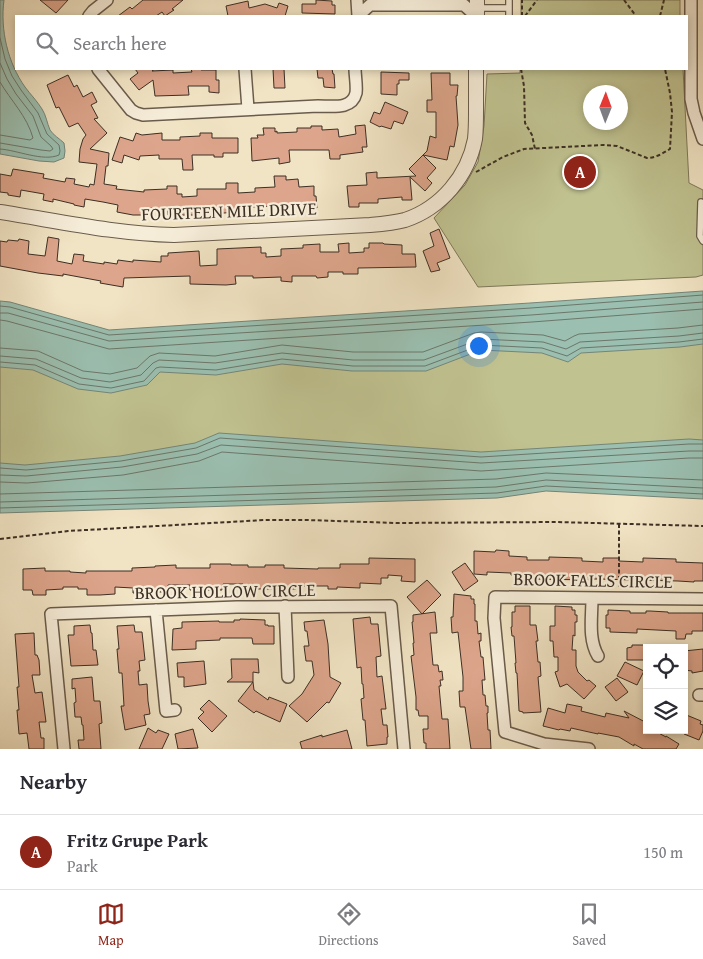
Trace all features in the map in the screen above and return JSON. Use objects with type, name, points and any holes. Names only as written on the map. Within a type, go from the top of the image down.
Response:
[{"type":"street","points":[[90,15],[107,0]]},
{"type":"street","points":[[357,0],[358,15]]},
{"type":"street","points":[[691,0],[691,99],[703,139]]},
{"type":"street","points":[[359,15],[370,5],[464,5],[477,10]]},
{"type":"street","points":[[99,70],[132,110],[140,115],[344,106],[352,101],[356,93],[355,70]]},
{"type":"street","points":[[245,70],[248,109]]},
{"type":"street","name":"FOURTEEN MILE DRIVE","points":[[0,212],[124,232],[174,235],[392,223],[405,220],[427,209],[448,192],[464,170],[475,138],[476,70]]},
{"type":"street","name":"BROOK FALLS CIRCLE","points":[[589,749],[544,744],[505,732],[494,618],[495,596],[703,600]]},
{"type":"street","points":[[592,598],[592,640],[598,656]]},
{"type":"street","points":[[285,606],[288,677]]},
{"type":"street","name":"BROOK HOLLOW CIRCLE","points":[[64,749],[51,614],[285,606],[390,606],[404,749]]},
{"type":"street","points":[[156,610],[166,711],[175,710]]},
{"type":"lane","points":[[509,0],[509,15]]},
{"type":"lane","points":[[477,10],[509,8]]},
{"type":"lane","points":[[701,202],[700,236],[703,241]]},
{"type":"path","points":[[522,0],[523,15]]},
{"type":"path","points":[[524,15],[536,0]]},
{"type":"path","points":[[624,0],[635,15]]},
{"type":"path","points":[[660,15],[664,0]]},
{"type":"path","points":[[521,70],[524,86],[525,123],[532,136],[535,149]]},
{"type":"path","points":[[459,177],[474,173],[503,157],[524,149],[603,145],[617,146],[651,158],[670,149],[672,112],[665,70]]},
{"type":"path","points":[[0,539],[68,531],[265,520],[396,524],[556,522],[703,526]]},
{"type":"path","points":[[619,524],[620,599]]},
{"type":"green space","points":[[521,0],[680,0],[680,15],[521,15]]},
{"type":"green space","points":[[520,70],[683,70],[689,183],[703,190],[703,275],[696,277],[478,287],[434,218],[465,185],[478,162],[484,126],[487,74],[520,73]]},
{"type":"green space","points":[[703,335],[703,461],[0,475],[0,351],[549,341]]},
{"type":"water","points":[[0,0],[4,0],[4,34],[14,68],[25,87],[43,111],[50,130],[64,143],[64,158],[54,162],[0,154]]},
{"type":"water","points":[[703,291],[703,344],[581,353],[568,362],[542,353],[481,350],[426,371],[352,371],[282,364],[216,375],[160,372],[147,385],[111,393],[78,389],[33,370],[0,367],[0,301],[10,302],[109,330]]},
{"type":"water","points":[[219,433],[481,452],[689,439],[703,440],[703,499],[546,491],[497,498],[0,513],[0,463],[25,465],[120,456],[195,443]]},
{"type":"building","points":[[40,0],[68,0],[56,13]]},
{"type":"building","points":[[143,0],[183,0],[166,15],[162,12],[158,15],[119,15],[130,7],[132,9]]},
{"type":"building","points":[[316,0],[332,1],[332,5],[335,5],[335,14],[302,13],[302,4],[316,4]]},
{"type":"building","points":[[248,1],[249,8],[265,4],[277,8],[279,3],[288,6],[285,15],[228,15],[226,6]]},
{"type":"building","points":[[136,70],[173,70],[173,73],[192,72],[191,70],[216,70],[216,80],[219,80],[219,93],[209,92],[209,86],[188,86],[189,95],[155,96],[153,80],[139,90],[130,79],[138,73]]},
{"type":"building","points":[[273,70],[284,70],[285,88],[274,88]]},
{"type":"building","points":[[317,70],[332,70],[335,88],[324,87],[323,78],[318,78]]},
{"type":"building","points":[[381,72],[409,73],[409,80],[399,80],[397,95],[381,94]]},
{"type":"building","points":[[431,73],[450,73],[450,85],[458,85],[456,96],[458,125],[454,147],[450,146],[447,160],[423,155],[427,151],[430,136],[436,138],[436,112],[427,112],[427,100],[432,100]]},
{"type":"building","points":[[68,75],[74,87],[77,85],[83,97],[92,92],[97,102],[91,105],[98,118],[94,119],[107,133],[90,149],[109,153],[104,184],[117,186],[116,189],[144,192],[144,190],[167,189],[167,186],[177,186],[177,194],[182,194],[182,197],[197,196],[197,189],[226,189],[226,183],[238,183],[238,193],[255,192],[255,188],[275,187],[274,176],[286,176],[286,180],[298,179],[299,187],[314,186],[317,208],[290,208],[290,205],[236,208],[236,212],[212,214],[211,207],[196,208],[196,215],[168,215],[167,208],[147,208],[148,215],[133,215],[117,212],[118,205],[103,202],[85,199],[84,207],[53,199],[53,202],[43,200],[44,194],[21,190],[20,197],[0,192],[0,174],[11,176],[13,169],[44,174],[43,178],[65,182],[66,178],[75,179],[74,184],[89,187],[90,184],[94,185],[97,164],[79,162],[80,149],[86,135],[78,123],[69,127],[59,107],[56,108],[47,85]]},
{"type":"building","points":[[385,102],[408,112],[403,124],[394,121],[391,129],[380,127],[370,122],[374,112],[380,114]]},
{"type":"building","points":[[365,125],[367,147],[362,147],[363,152],[340,155],[340,159],[330,159],[329,150],[289,150],[290,162],[279,164],[279,158],[252,161],[251,138],[258,138],[257,135],[264,135],[263,128],[275,128],[277,133],[297,132],[297,128],[322,126],[322,130],[338,129],[339,137],[356,134],[355,126]]},
{"type":"building","points":[[136,133],[142,135],[162,133],[162,140],[180,140],[180,137],[200,136],[200,133],[212,133],[212,138],[238,138],[238,153],[223,153],[223,157],[192,155],[193,170],[183,170],[182,159],[159,159],[159,155],[140,156],[139,160],[124,155],[122,163],[112,160],[120,137],[133,141]]},
{"type":"building","points":[[423,155],[436,168],[427,178],[432,183],[425,191],[410,177],[412,200],[402,200],[402,197],[378,199],[378,203],[359,203],[359,207],[349,207],[347,186],[367,185],[366,173],[377,172],[377,178],[416,176],[409,169]]},
{"type":"building","points":[[439,229],[450,258],[437,263],[440,270],[431,272],[423,251],[434,246],[430,233]]},
{"type":"building","points":[[48,237],[59,239],[57,261],[72,264],[74,254],[84,255],[83,261],[117,264],[118,260],[161,262],[161,256],[168,256],[168,253],[199,251],[200,266],[217,265],[217,249],[261,247],[261,253],[266,253],[266,257],[281,256],[281,249],[303,248],[303,245],[320,244],[320,252],[339,252],[338,244],[349,243],[349,253],[364,252],[364,248],[369,248],[369,243],[383,243],[402,245],[402,254],[415,254],[416,267],[358,268],[358,274],[328,272],[328,277],[292,276],[292,282],[281,281],[281,277],[253,278],[253,276],[235,276],[236,284],[226,285],[190,284],[190,276],[124,278],[123,287],[63,274],[63,276],[38,273],[0,266],[0,241],[18,241],[19,239],[29,241],[28,254],[45,256]]},
{"type":"building","points":[[496,550],[509,551],[509,556],[527,557],[527,560],[549,560],[549,557],[582,558],[582,561],[603,562],[603,558],[619,558],[619,561],[643,562],[643,558],[676,559],[676,562],[703,563],[703,581],[529,579],[529,575],[511,575],[511,573],[487,572],[487,575],[474,574],[474,551],[495,552]]},
{"type":"building","points":[[369,558],[415,559],[415,582],[401,581],[402,576],[388,575],[388,578],[381,578],[381,584],[360,583],[360,588],[337,587],[337,589],[328,589],[328,586],[296,586],[296,589],[243,589],[243,584],[223,584],[222,590],[190,590],[190,585],[168,585],[168,592],[141,590],[141,593],[133,593],[133,588],[115,587],[115,594],[100,595],[87,595],[87,589],[78,589],[78,587],[46,590],[46,595],[33,595],[32,590],[23,590],[23,569],[45,568],[45,571],[86,573],[86,571],[132,571],[132,568],[155,566],[176,565],[176,568],[210,568],[210,564],[231,564],[248,565],[248,567],[284,565],[284,568],[318,569],[340,568],[340,564],[369,564]]},
{"type":"building","points":[[465,563],[478,581],[464,591],[452,572]]},
{"type":"building","points":[[427,580],[441,595],[422,614],[407,597]]},
{"type":"building","points":[[454,594],[471,596],[471,599],[474,599],[475,621],[477,621],[478,634],[481,633],[481,641],[479,641],[481,657],[483,657],[485,680],[482,680],[483,695],[485,695],[486,706],[488,706],[488,730],[490,730],[491,749],[471,749],[465,707],[460,707],[459,691],[463,691],[463,677],[458,632],[452,633],[451,617],[453,617]]},
{"type":"building","points":[[515,606],[530,606],[530,625],[536,625],[538,662],[540,662],[541,676],[538,677],[541,712],[523,713],[519,711],[514,636],[512,636],[511,627],[512,612],[515,612]]},
{"type":"building","points":[[555,606],[572,607],[572,610],[575,610],[575,615],[577,615],[572,650],[576,650],[576,666],[578,672],[587,681],[589,680],[596,686],[584,699],[567,684],[560,687],[555,672],[558,671],[558,657],[554,657],[553,641],[550,641],[550,626],[555,626]]},
{"type":"building","points":[[608,610],[630,611],[630,613],[646,613],[646,611],[650,611],[703,613],[703,631],[692,631],[692,634],[686,634],[685,639],[676,639],[676,631],[637,629],[637,633],[610,632],[610,628],[606,628]]},
{"type":"building","points":[[435,612],[437,633],[430,633],[433,665],[438,665],[439,672],[442,671],[443,680],[440,680],[441,686],[439,686],[442,719],[448,719],[450,749],[426,749],[423,729],[428,729],[428,716],[419,716],[418,710],[416,710],[411,656],[414,655],[413,615]]},
{"type":"building","points":[[370,617],[371,624],[378,624],[381,656],[376,657],[377,677],[382,676],[386,709],[381,709],[383,725],[387,725],[388,737],[387,744],[367,746],[361,699],[364,698],[363,684],[361,667],[357,668],[353,619]]},
{"type":"building","points":[[234,620],[265,620],[265,625],[274,626],[274,644],[253,644],[252,638],[220,638],[220,640],[196,641],[196,649],[172,650],[173,629],[182,628],[182,622],[234,622]]},
{"type":"building","points":[[324,620],[330,677],[341,683],[329,703],[327,702],[307,722],[289,706],[302,694],[314,675],[312,661],[306,661],[304,646],[309,646],[304,622]]},
{"type":"building","points":[[90,625],[93,650],[96,650],[98,665],[71,666],[68,635],[74,635],[74,626]]},
{"type":"building","points":[[134,625],[135,632],[142,632],[145,660],[139,661],[139,685],[147,684],[150,714],[144,715],[146,725],[125,730],[121,706],[124,706],[122,673],[119,673],[117,626]]},
{"type":"building","points":[[34,633],[35,655],[37,655],[39,660],[40,675],[32,675],[35,693],[42,692],[46,722],[39,722],[41,738],[44,738],[44,749],[29,749],[27,733],[19,734],[17,687],[19,687],[15,634]]},
{"type":"building","points":[[632,645],[643,645],[643,660],[627,660],[627,648],[632,647]]},
{"type":"building","points":[[703,649],[703,671],[692,673],[692,671],[688,670],[688,651]]},
{"type":"building","points":[[231,659],[258,659],[259,673],[253,672],[253,682],[227,682],[232,678]]},
{"type":"building","points":[[204,661],[206,684],[184,687],[184,677],[178,677],[177,663]]},
{"type":"building","points":[[625,662],[643,671],[637,685],[617,676]]},
{"type":"building","points":[[92,677],[94,701],[100,701],[102,723],[99,724],[101,749],[79,749],[78,740],[84,740],[83,725],[81,717],[75,717],[75,688],[72,689],[72,679]]},
{"type":"building","points":[[617,678],[628,692],[616,701],[605,687]]},
{"type":"building","points":[[253,682],[254,690],[268,700],[269,697],[287,704],[280,722],[256,711],[254,713],[238,701]]},
{"type":"building","points":[[209,700],[227,716],[212,732],[198,718],[204,712],[200,709]]},
{"type":"building","points":[[567,704],[582,707],[581,711],[605,717],[606,713],[629,718],[624,711],[643,721],[643,734],[660,734],[679,744],[676,749],[643,749],[619,737],[571,728],[570,731],[543,726],[548,708],[565,713]]},
{"type":"building","points":[[688,716],[701,721],[700,724],[703,725],[703,731],[699,740],[684,734],[688,734]]},
{"type":"building","points":[[148,728],[156,733],[158,730],[169,734],[162,749],[139,749]]},
{"type":"building","points":[[193,729],[198,748],[178,749],[175,734]]},
{"type":"building","points":[[347,730],[352,749],[302,749],[300,742]]},
{"type":"place","name":"Fritz Grupe Park","points":[[580,172]]}]
